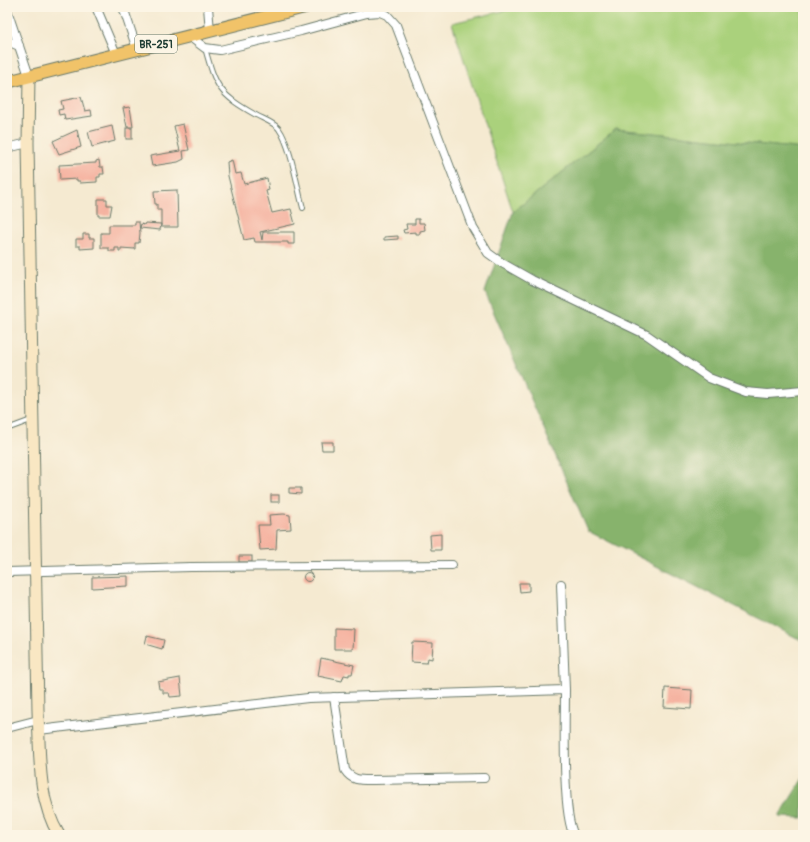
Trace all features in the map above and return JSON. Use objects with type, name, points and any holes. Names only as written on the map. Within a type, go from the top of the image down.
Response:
[{"type":"main road","name":"BR-251","points":[[7,82],[306,7]]},
{"type":"street","points":[[11,7],[7,9],[28,76],[35,572],[41,776],[47,808],[59,835]]},
{"type":"street","points":[[96,7],[116,54]]},
{"type":"street","points":[[124,7],[137,49]]},
{"type":"street","points":[[208,7],[210,31]]},
{"type":"street","points":[[189,36],[205,48],[220,50],[301,32],[367,14],[380,12],[387,15],[396,26],[473,228],[488,253],[532,280],[647,335],[708,378],[746,392],[768,394],[803,390]]},
{"type":"street","points":[[7,41],[19,46]]},
{"type":"street","points":[[7,148],[28,143]]},
{"type":"street","points":[[7,572],[191,567],[452,565]]},
{"type":"street","points":[[561,584],[567,794],[569,821],[574,835]]},
{"type":"street","points":[[7,728],[334,697],[565,690]]},
{"type":"street","points":[[334,697],[344,770],[349,777],[355,780],[484,778]]},
{"type":"lane","points":[[205,48],[218,88],[238,105],[278,127],[286,140],[303,208]]},
{"type":"lane","points":[[7,429],[33,419]]},
{"type":"green space","points":[[520,7],[803,7],[803,149],[616,129],[513,212],[452,23]]},
{"type":"green space","points":[[616,129],[803,149],[803,641],[588,531],[485,292],[513,212]]},
{"type":"green space","points":[[803,778],[803,818],[779,817]]},
{"type":"building","points":[[81,97],[85,111],[91,110],[92,116],[65,120],[64,114],[59,115],[58,110],[63,109],[61,101]]},
{"type":"building","points":[[130,107],[133,127],[127,127],[123,108]]},
{"type":"building","points":[[183,124],[189,150],[183,151],[184,159],[178,162],[152,166],[150,156],[180,151],[174,126]]},
{"type":"building","points":[[112,126],[115,141],[92,147],[88,132]]},
{"type":"building","points":[[126,128],[132,128],[132,139],[126,139]]},
{"type":"building","points":[[77,130],[81,147],[59,154],[53,141]]},
{"type":"building","points":[[99,160],[100,167],[103,167],[104,174],[100,174],[100,177],[97,177],[97,182],[80,183],[77,179],[60,180],[59,165],[96,163],[96,161]]},
{"type":"building","points":[[232,160],[235,174],[241,173],[244,184],[267,178],[269,190],[266,191],[272,213],[291,209],[295,224],[260,232],[262,240],[263,232],[294,232],[294,244],[288,244],[288,242],[255,242],[254,238],[244,240],[228,176],[227,162]]},
{"type":"building","points":[[177,190],[178,227],[161,227],[161,210],[157,210],[154,191]]},
{"type":"building","points":[[98,199],[107,199],[107,205],[112,205],[110,216],[98,216]]},
{"type":"building","points":[[415,219],[419,219],[419,223],[424,223],[425,230],[420,231],[420,234],[416,234],[416,232],[404,233],[403,230],[407,229],[406,224],[415,224]]},
{"type":"building","points":[[135,222],[139,222],[140,233],[139,243],[135,243],[135,249],[121,248],[121,251],[119,251],[119,248],[115,248],[115,251],[109,251],[109,248],[101,248],[101,233],[109,233],[109,225],[135,225]]},
{"type":"building","points":[[145,223],[161,224],[160,230],[140,228],[141,224],[144,225]]},
{"type":"building","points":[[83,234],[89,234],[89,238],[94,238],[94,248],[80,249],[80,246],[76,246],[76,239],[83,239]]},
{"type":"building","points":[[398,236],[398,239],[384,240],[384,237]]},
{"type":"building","points":[[321,442],[333,442],[333,450],[322,450]]},
{"type":"building","points":[[289,488],[301,488],[301,494],[289,493]]},
{"type":"building","points":[[271,495],[279,495],[279,502],[271,502]]},
{"type":"building","points":[[269,515],[290,515],[291,529],[277,530],[276,549],[260,550],[258,525],[270,525]]},
{"type":"building","points":[[441,534],[441,550],[431,550],[430,535]]},
{"type":"building","points":[[239,556],[252,556],[252,562],[239,562]]},
{"type":"building","points":[[306,573],[310,573],[312,577],[310,581],[306,581],[304,579],[304,575]]},
{"type":"building","points":[[128,576],[128,586],[92,588],[92,577]]},
{"type":"building","points":[[519,583],[529,583],[529,591],[520,592]]},
{"type":"building","points":[[334,628],[354,629],[353,649],[334,649]]},
{"type":"building","points":[[147,636],[164,640],[162,649],[145,644]]},
{"type":"building","points":[[412,642],[433,643],[432,659],[428,658],[427,663],[411,662]]},
{"type":"building","points":[[321,658],[354,665],[352,674],[349,674],[349,676],[344,675],[342,681],[318,676]]},
{"type":"building","points":[[180,678],[182,696],[170,697],[169,693],[163,693],[163,689],[159,689],[158,682]]},
{"type":"building","points":[[665,688],[692,690],[691,709],[664,707]]}]
